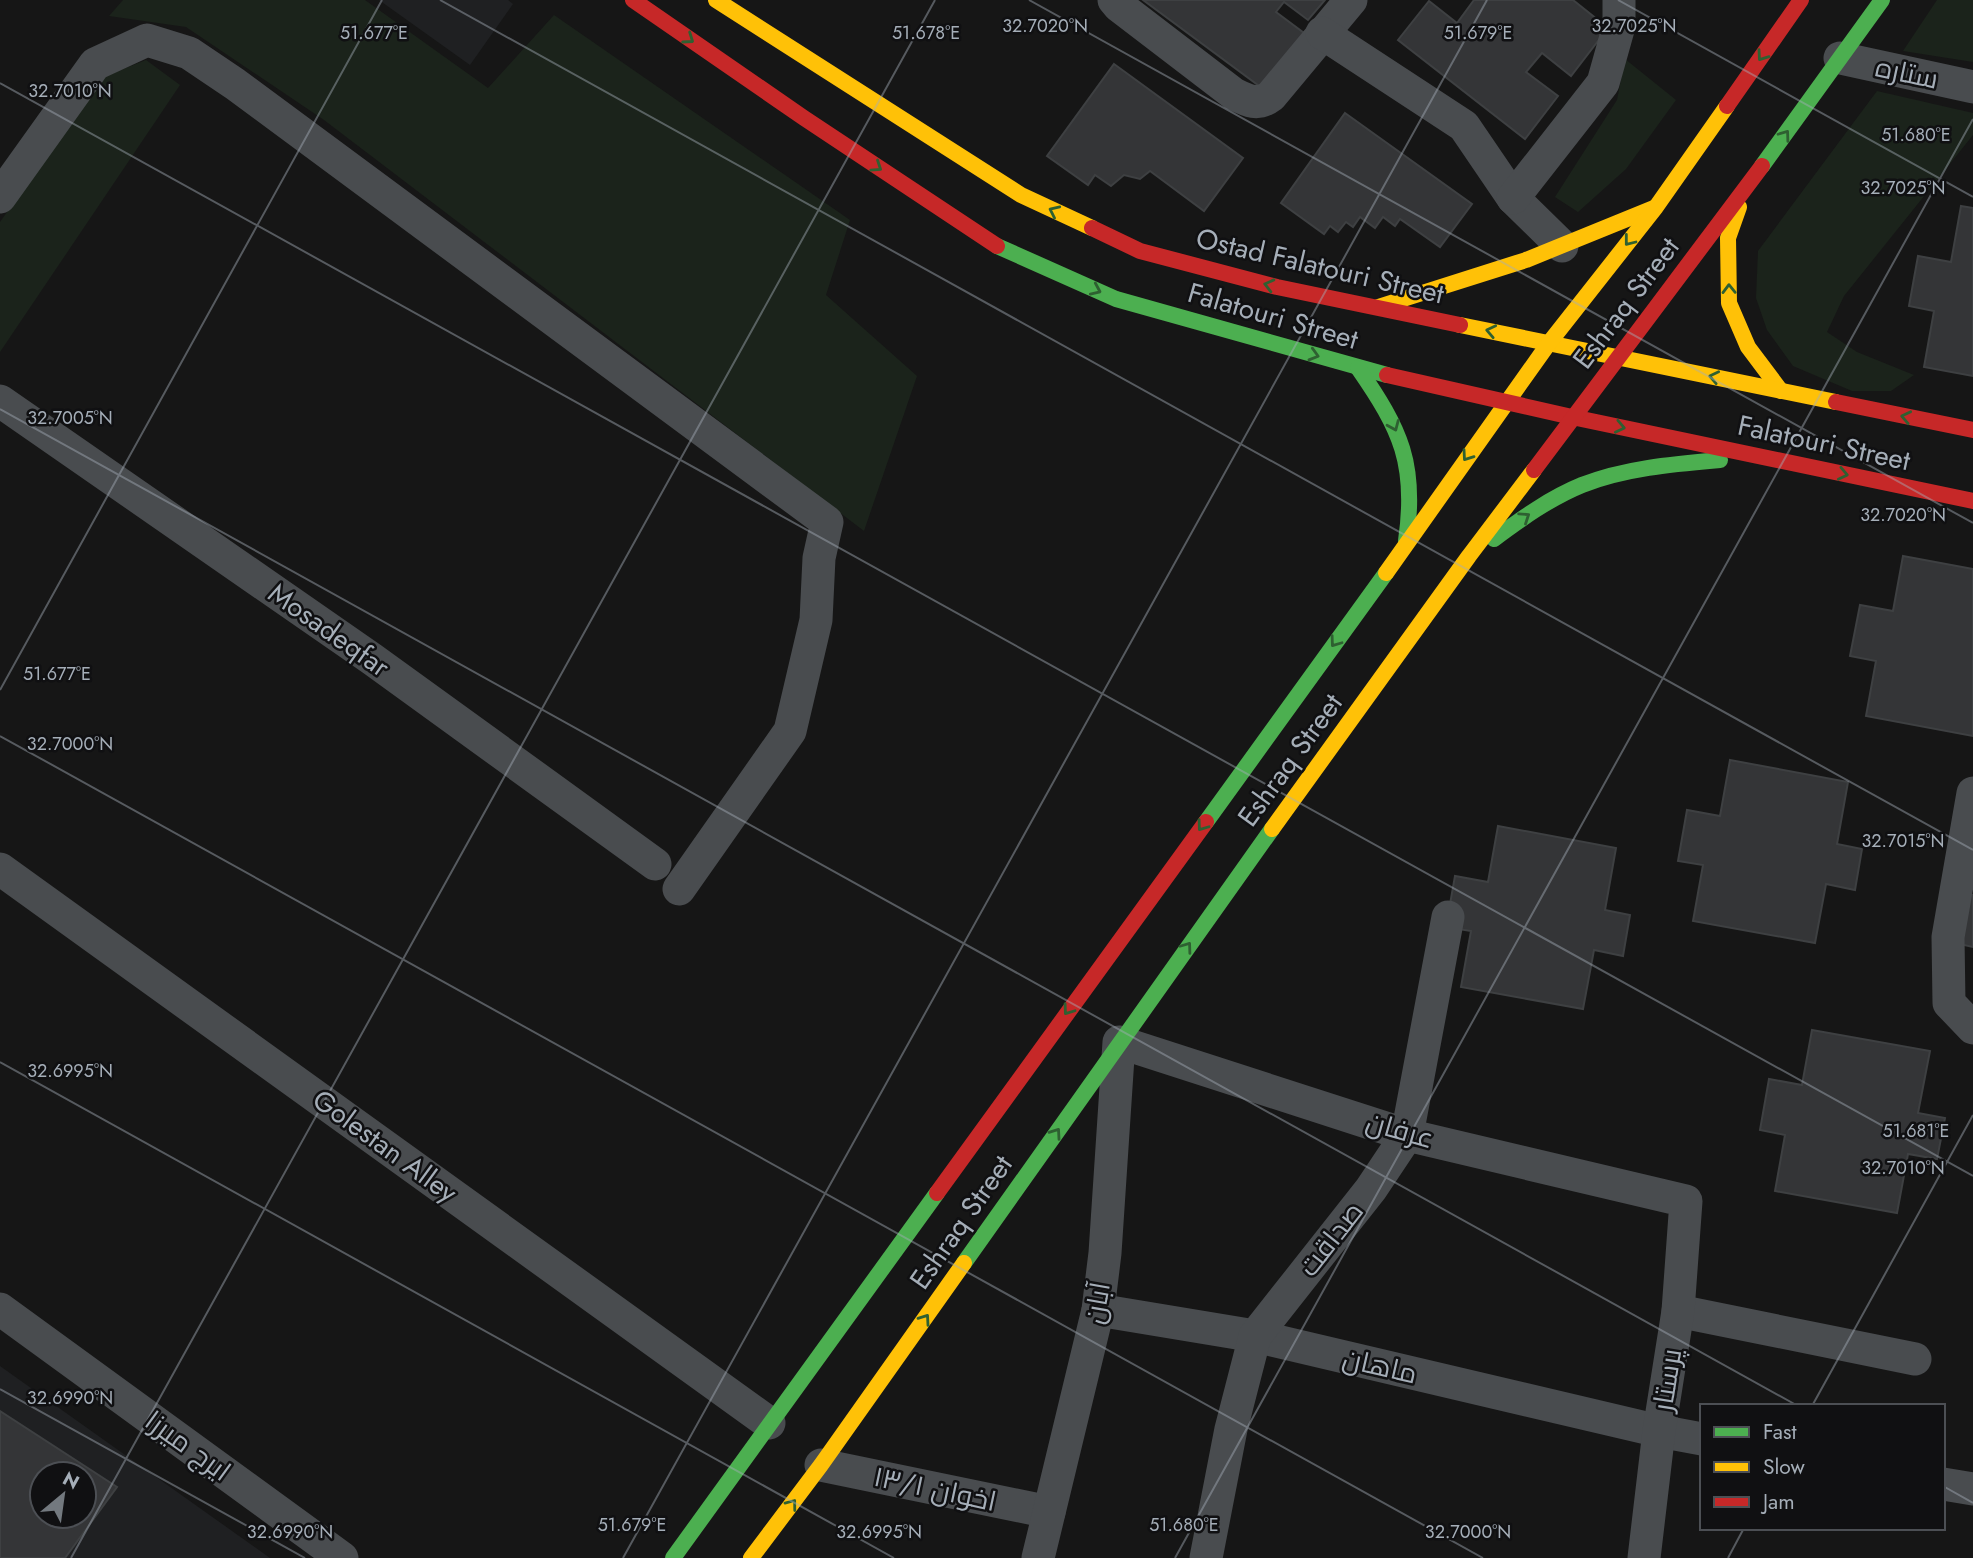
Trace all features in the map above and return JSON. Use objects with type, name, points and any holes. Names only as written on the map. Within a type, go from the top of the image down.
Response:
[{"type":"main road","name":"Falatouri Street","points":[[633,0],[995,245],[1116,299],[1359,368],[1572,417],[1973,501]]},
{"type":"main road","name":"Ostad Falatouri Street","points":[[716,0],[1021,195],[1140,251],[1277,287],[1973,430]]},
{"type":"main road","name":"Eshraq Street","points":[[673,1558],[1406,544],[1506,400],[1656,207],[1801,0]]},
{"type":"main road","name":"Eshraq Street","points":[[751,1558],[821,1465],[1119,1042],[1469,556],[1745,190],[1882,0]]},
{"type":"main road","points":[[1745,190],[1728,238],[1729,303],[1748,346],[1781,391]]},
{"type":"main road","points":[[1377,307],[1562,246],[1656,207]]},
{"type":"main road","points":[[1359,368],[1387,409],[1408,458],[1411,499],[1406,544]]},
{"type":"main road","points":[[1469,556],[1531,512],[1582,485],[1680,463],[1762,456]]},
{"type":"street","points":[[1114,0],[1234,93],[1254,102],[1263,102],[1271,96],[1351,0]]},
{"type":"street","points":[[1513,198],[1603,83],[1619,26],[1619,0]]},
{"type":"street","points":[[1322,33],[1464,127],[1513,198],[1562,246]]},
{"type":"street","points":[[0,197],[95,64],[147,40],[189,53],[235,84],[827,522],[819,558],[816,620],[790,731],[679,889]]},
{"type":"street","name":"ستاره","points":[[1840,58],[1973,87]]},
{"type":"street","name":"Mosadeqfar","points":[[0,401],[372,659],[655,864]]},
{"type":"street","points":[[1973,793],[1948,937],[1949,1003],[1973,1028]]},
{"type":"street","name":"Golestan Alley","points":[[0,869],[769,1423]]},
{"type":"street","name":"صداقت","points":[[1206,1558],[1231,1429],[1255,1336],[1370,1189],[1407,1135],[1448,917]]},
{"type":"street","name":"عرفان","points":[[1119,1042],[1407,1135],[1686,1201]]},
{"type":"street","name":"آبان","points":[[1043,1557],[1049,1512],[1098,1310],[1105,1253],[1119,1042]]},
{"type":"street","name":"پرستار","points":[[1644,1558],[1659,1432],[1678,1311],[1686,1201]]},
{"type":"street","name":"ایرج میرزا","points":[[0,1309],[342,1558]]},
{"type":"street","name":"ماهان","points":[[1098,1310],[1255,1336],[1659,1432],[1700,1439]]},
{"type":"street","points":[[1678,1311],[1915,1359]]},
{"type":"street","name":"اخوان ۱۳/۱","points":[[821,1465],[1049,1512]]},
{"type":"street","points":[[1945,1484],[1973,1489]]},
{"type":"shaded area","points":[[123,0],[365,0],[488,88],[554,15],[850,220],[826,295],[917,376],[864,531],[324,120],[186,27],[109,16]]},
{"type":"shaded area","points":[[379,0],[508,0],[513,4],[470,65]]},
{"type":"shaded area","points":[[1937,0],[1973,0],[1973,62],[1903,51]]},
{"type":"shaded area","points":[[1625,59],[1676,100],[1626,169],[1578,212],[1555,197],[1617,100]]},
{"type":"shaded area","points":[[146,60],[180,85],[0,352],[0,222],[103,77]]},
{"type":"shaded area","points":[[1877,91],[1973,113],[1973,135],[1844,296],[1827,332],[1857,352],[1914,375],[1891,391],[1852,391],[1793,366],[1767,330],[1756,298],[1758,251]]},
{"type":"shaded area","points":[[0,1366],[270,1558],[0,1558]]},
{"type":"building","points":[[1143,0],[1325,0],[1308,20],[1284,2],[1276,12],[1304,33],[1262,88]]},
{"type":"building","points":[[1474,0],[1573,0],[1608,28],[1571,76],[1542,53],[1526,72],[1558,96],[1525,139],[1398,40],[1429,1],[1457,23]]},
{"type":"building","points":[[1114,64],[1243,158],[1204,211],[1150,171],[1140,179],[1124,175],[1111,186],[1095,175],[1088,185],[1047,156]]},
{"type":"building","points":[[1345,113],[1472,204],[1440,247],[1400,219],[1395,226],[1383,217],[1375,228],[1360,217],[1353,227],[1346,222],[1338,232],[1330,226],[1324,234],[1281,203]]},
{"type":"building","points":[[1961,206],[1973,208],[1973,376],[1924,367],[1934,311],[1909,306],[1918,256],[1951,262]]},
{"type":"building","points":[[1903,556],[1973,569],[1973,736],[1866,716],[1876,661],[1850,656],[1860,605],[1893,611]]},
{"type":"building","points":[[1730,760],[1848,782],[1837,844],[1862,849],[1855,890],[1826,884],[1815,943],[1693,921],[1703,865],[1678,861],[1687,810],[1720,816]]},
{"type":"building","points":[[1498,826],[1616,848],[1605,910],[1630,915],[1623,956],[1594,950],[1583,1009],[1461,987],[1471,931],[1446,927],[1455,876],[1488,882]]},
{"type":"building","points":[[1964,893],[1973,895],[1973,947],[1955,943]]},
{"type":"building","points":[[1812,1030],[1930,1051],[1918,1113],[1945,1118],[1937,1159],[1908,1154],[1897,1213],[1775,1191],[1785,1135],[1760,1130],[1769,1079],[1802,1085]]},
{"type":"building","points":[[0,1411],[75,1460],[28,1460],[28,1530],[86,1530],[65,1558],[0,1558]]},
{"type":"building","points":[[98,1475],[117,1487],[98,1513]]},
{"type":"traffic: fast","points":[[1762,166],[1882,0]]},
{"type":"traffic: fast","points":[[997,246],[1116,299],[1387,375]]},
{"type":"traffic: fast","points":[[1358,368],[1385,410],[1402,449],[1409,490],[1406,541]]},
{"type":"traffic: fast","points":[[1494,539],[1547,503],[1598,479],[1650,468],[1720,460]]},
{"type":"traffic: fast","points":[[1206,822],[1386,573]]},
{"type":"traffic: fast","points":[[964,1263],[1272,829]]},
{"type":"traffic: fast","points":[[673,1558],[937,1193]]},
{"type":"traffic: slow","points":[[716,0],[1021,195],[1092,228]]},
{"type":"traffic: slow","points":[[1386,573],[1549,343],[1656,207],[1727,106]]},
{"type":"traffic: slow","points":[[1739,207],[1728,238],[1729,303],[1748,347],[1781,391]]},
{"type":"traffic: slow","points":[[1378,307],[1526,260],[1654,208]]},
{"type":"traffic: slow","points":[[1460,325],[1836,402]]},
{"type":"traffic: slow","points":[[1272,829],[1534,470]]},
{"type":"traffic: slow","points":[[751,1558],[821,1465],[964,1263]]},
{"type":"traffic: jam","points":[[633,0],[997,246]]},
{"type":"traffic: jam","points":[[1727,106],[1801,0]]},
{"type":"traffic: jam","points":[[1534,470],[1762,166]]},
{"type":"traffic: jam","points":[[1092,228],[1140,251],[1277,287],[1460,325]]},
{"type":"traffic: jam","points":[[1387,375],[1572,417],[1973,501]]},
{"type":"traffic: jam","points":[[1836,402],[1973,430]]},
{"type":"traffic: jam","points":[[937,1193],[1206,822]]}]
